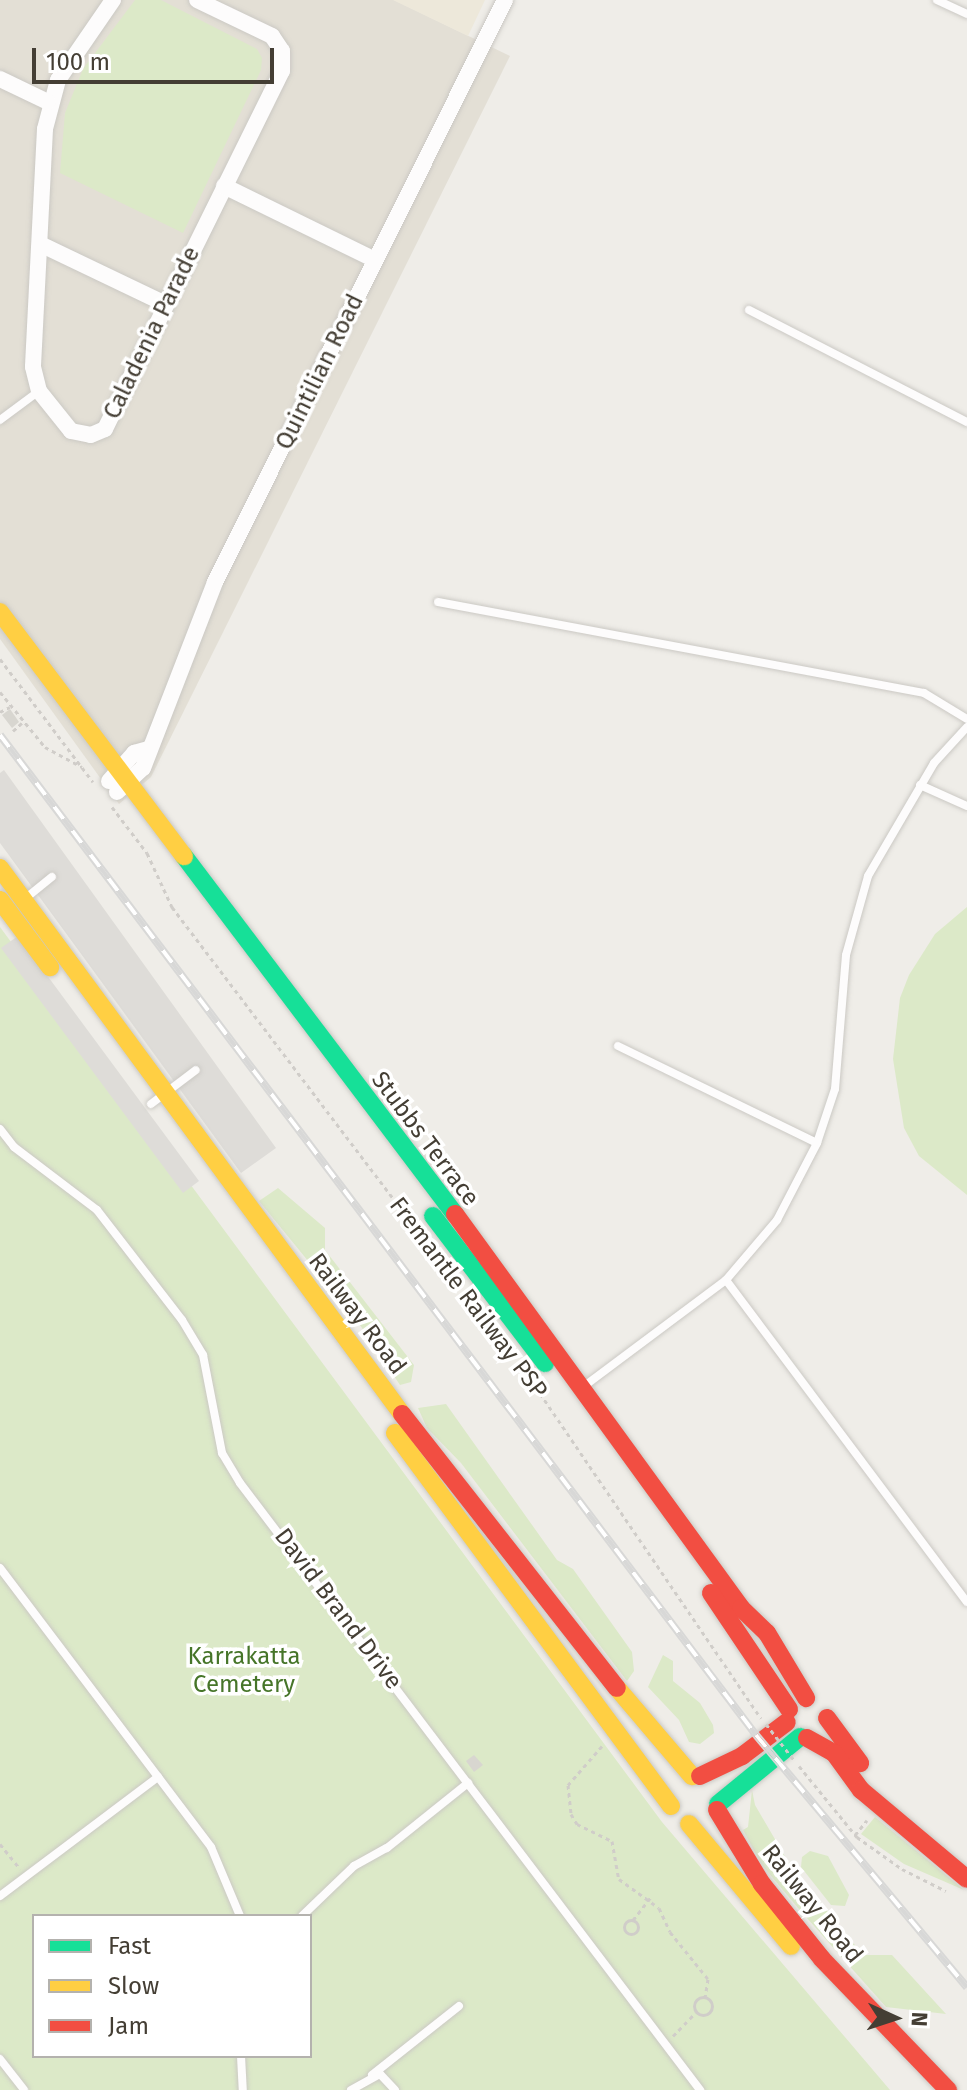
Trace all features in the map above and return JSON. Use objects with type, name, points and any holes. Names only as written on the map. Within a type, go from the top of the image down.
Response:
[{"type":"main road","name":"Stubbs Terrace","points":[[0,612],[113,786],[584,1387],[741,1608],[767,1633],[806,1698]]},
{"type":"main road","name":"Stubbs Terrace","points":[[0,638],[652,1507],[788,1716]]},
{"type":"main road","name":"Railway Road","points":[[0,868],[158,1099],[671,1806]]},
{"type":"main road","name":"Railway Road","points":[[1,902],[665,1750],[696,1776]]},
{"type":"main road","points":[[827,1718],[824,1730],[804,1738],[717,1807],[705,1822],[689,1824],[671,1806],[674,1786],[742,1756],[806,1698],[819,1701],[827,1718],[877,1782],[967,1863]]},
{"type":"main road","points":[[788,1716],[804,1738],[838,1757],[861,1790],[967,1879]]},
{"type":"main road","points":[[696,1776],[712,1783],[717,1807]]},
{"type":"main road","name":"Railway Road","points":[[717,1807],[754,1872],[822,1959],[948,2090]]},
{"type":"main road","name":"Railway Road","points":[[689,1824],[766,1918],[923,2090]]},
{"type":"street","points":[[39,391],[33,367],[48,102],[113,0]]},
{"type":"street","name":"Caladenia Parade","points":[[39,391],[71,431],[91,435],[105,429],[282,71],[282,51],[272,36],[197,0]]},
{"type":"street","name":"Quintilian Road","points":[[113,786],[134,753],[148,749],[215,582],[505,0]]},
{"type":"street","points":[[0,79],[48,102]]},
{"type":"street","points":[[224,186],[375,260]]},
{"type":"street","points":[[40,244],[165,304]]},
{"type":"lane","points":[[937,0],[967,14]]},
{"type":"lane","points":[[749,310],[967,422]]},
{"type":"lane","points":[[0,420],[39,391]]},
{"type":"lane","points":[[438,602],[924,693],[967,719]]},
{"type":"lane","points":[[584,1387],[726,1280],[777,1220],[817,1143],[838,1075],[855,912],[875,858],[920,785],[967,727]]},
{"type":"lane","points":[[920,785],[967,806]]},
{"type":"lane","points":[[23,899],[52,877]]},
{"type":"lane","points":[[618,1046],[817,1143]]},
{"type":"lane","points":[[158,1099],[196,1070]]},
{"type":"lane","name":"David Brand Drive","points":[[0,1129],[14,1147],[97,1210],[182,1320],[203,1355],[222,1453],[240,1483],[700,2090]]},
{"type":"lane","points":[[726,1280],[967,1602]]},
{"type":"lane","points":[[0,1568],[211,1847],[239,1914]]},
{"type":"lane","points":[[0,1896],[158,1777]]},
{"type":"lane","points":[[304,1914],[354,1866],[387,1848],[468,1783]]},
{"type":"lane","points":[[351,2090],[459,2006]]},
{"type":"lane","points":[[241,2058],[243,2090]]},
{"type":"lane","points":[[0,2059],[24,2090]]},
{"type":"lane","points":[[372,2075],[380,2074],[395,2090]]},
{"type":"path","name":"Fremantle Railway PSP","points":[[0,659],[82,767],[113,786],[172,907],[421,1235]]},
{"type":"path","points":[[0,692],[22,723],[45,747],[82,767]]},
{"type":"path","points":[[0,712],[10,707]]},
{"type":"path","points":[[13,731],[22,723]]},
{"type":"path","name":"Fremantle Railway PSP","points":[[527,1374],[766,1724],[794,1760],[856,1833],[902,1869],[955,1896]]},
{"type":"path","points":[[617,1733],[568,1785],[567,1802],[577,1824],[612,1841],[619,1879],[650,1898],[708,1979],[705,1997]]},
{"type":"path","points":[[856,1833],[872,1814]]},
{"type":"path","points":[[0,1844],[26,1877]]},
{"type":"path","points":[[632,1920],[650,1898]]},
{"type":"path","points":[[695,2011],[710,2012],[712,2004],[705,1997]]},
{"type":"path","points":[[663,2041],[686,2026],[695,2011],[696,2000],[705,1997]]},
{"type":"shaded area","points":[[0,0],[394,0],[510,56],[151,777],[119,804],[0,639]]},
{"type":"shaded area","points":[[393,0],[485,0],[468,36]]},
{"type":"shaded area","points":[[4,770],[276,1148],[241,1173],[0,843],[0,773]]},
{"type":"shaded area","points":[[18,936],[199,1181],[183,1193],[1,948]]},
{"type":"green space","points":[[135,0],[161,0],[257,49],[262,58],[261,70],[183,233],[60,173],[65,113],[83,69]]},
{"type":"green space","points":[[967,907],[967,1195],[919,1156],[904,1128],[893,1059],[900,998],[909,975],[935,934]]},
{"type":"green space","name":"Karrakatta Cemetery","points":[[0,927],[662,1822],[890,2090],[0,2090]]},
{"type":"green space","points":[[278,1188],[325,1228],[325,1250],[414,1365],[411,1382],[400,1385],[358,1322],[259,1201]]},
{"type":"green space","points":[[446,1404],[557,1560],[573,1569],[632,1652],[634,1671],[627,1681],[461,1463],[427,1428],[418,1408]]},
{"type":"green space","points":[[663,1655],[673,1661],[673,1681],[700,1703],[713,1725],[714,1733],[700,1744],[689,1742],[679,1720],[648,1687]]},
{"type":"green space","points":[[752,1790],[755,1805],[790,1865],[863,1955],[892,1955],[946,2014],[886,2007],[798,1908],[762,1865],[743,1830],[748,1827]]},
{"type":"green space","points":[[875,1817],[964,1890],[904,1864],[861,1834]]},
{"type":"green space","points":[[810,1851],[828,1856],[849,1895],[845,1906],[831,1905],[801,1867],[802,1857]]},
{"type":"building","points":[[10,709],[19,722],[12,728],[2,715]]},
{"type":"building","points":[[474,1755],[483,1765],[474,1772],[466,1761]]},
{"type":"railway","points":[[0,735],[756,1735],[967,1987]]},
{"type":"traffic: fast","points":[[184,856],[455,1214]]},
{"type":"traffic: fast","points":[[433,1216],[545,1363]]},
{"type":"traffic: fast","points":[[718,1804],[800,1737]]},
{"type":"traffic: slow","points":[[0,612],[184,856]]},
{"type":"traffic: slow","points":[[0,868],[402,1414]]},
{"type":"traffic: slow","points":[[0,900],[50,967]]},
{"type":"traffic: slow","points":[[395,1433],[671,1806]]},
{"type":"traffic: slow","points":[[617,1688],[692,1776]]},
{"type":"traffic: slow","points":[[689,1824],[791,1946]]},
{"type":"traffic: jam","points":[[455,1214],[741,1608],[767,1633],[806,1698]]},
{"type":"traffic: jam","points":[[402,1414],[617,1688]]},
{"type":"traffic: jam","points":[[711,1593],[789,1709]]},
{"type":"traffic: jam","points":[[827,1718],[860,1763]]},
{"type":"traffic: jam","points":[[700,1776],[742,1756],[787,1722]]},
{"type":"traffic: jam","points":[[807,1738],[834,1753],[861,1790],[967,1879]]},
{"type":"traffic: jam","points":[[717,1810],[762,1884],[822,1959],[948,2090]]}]
